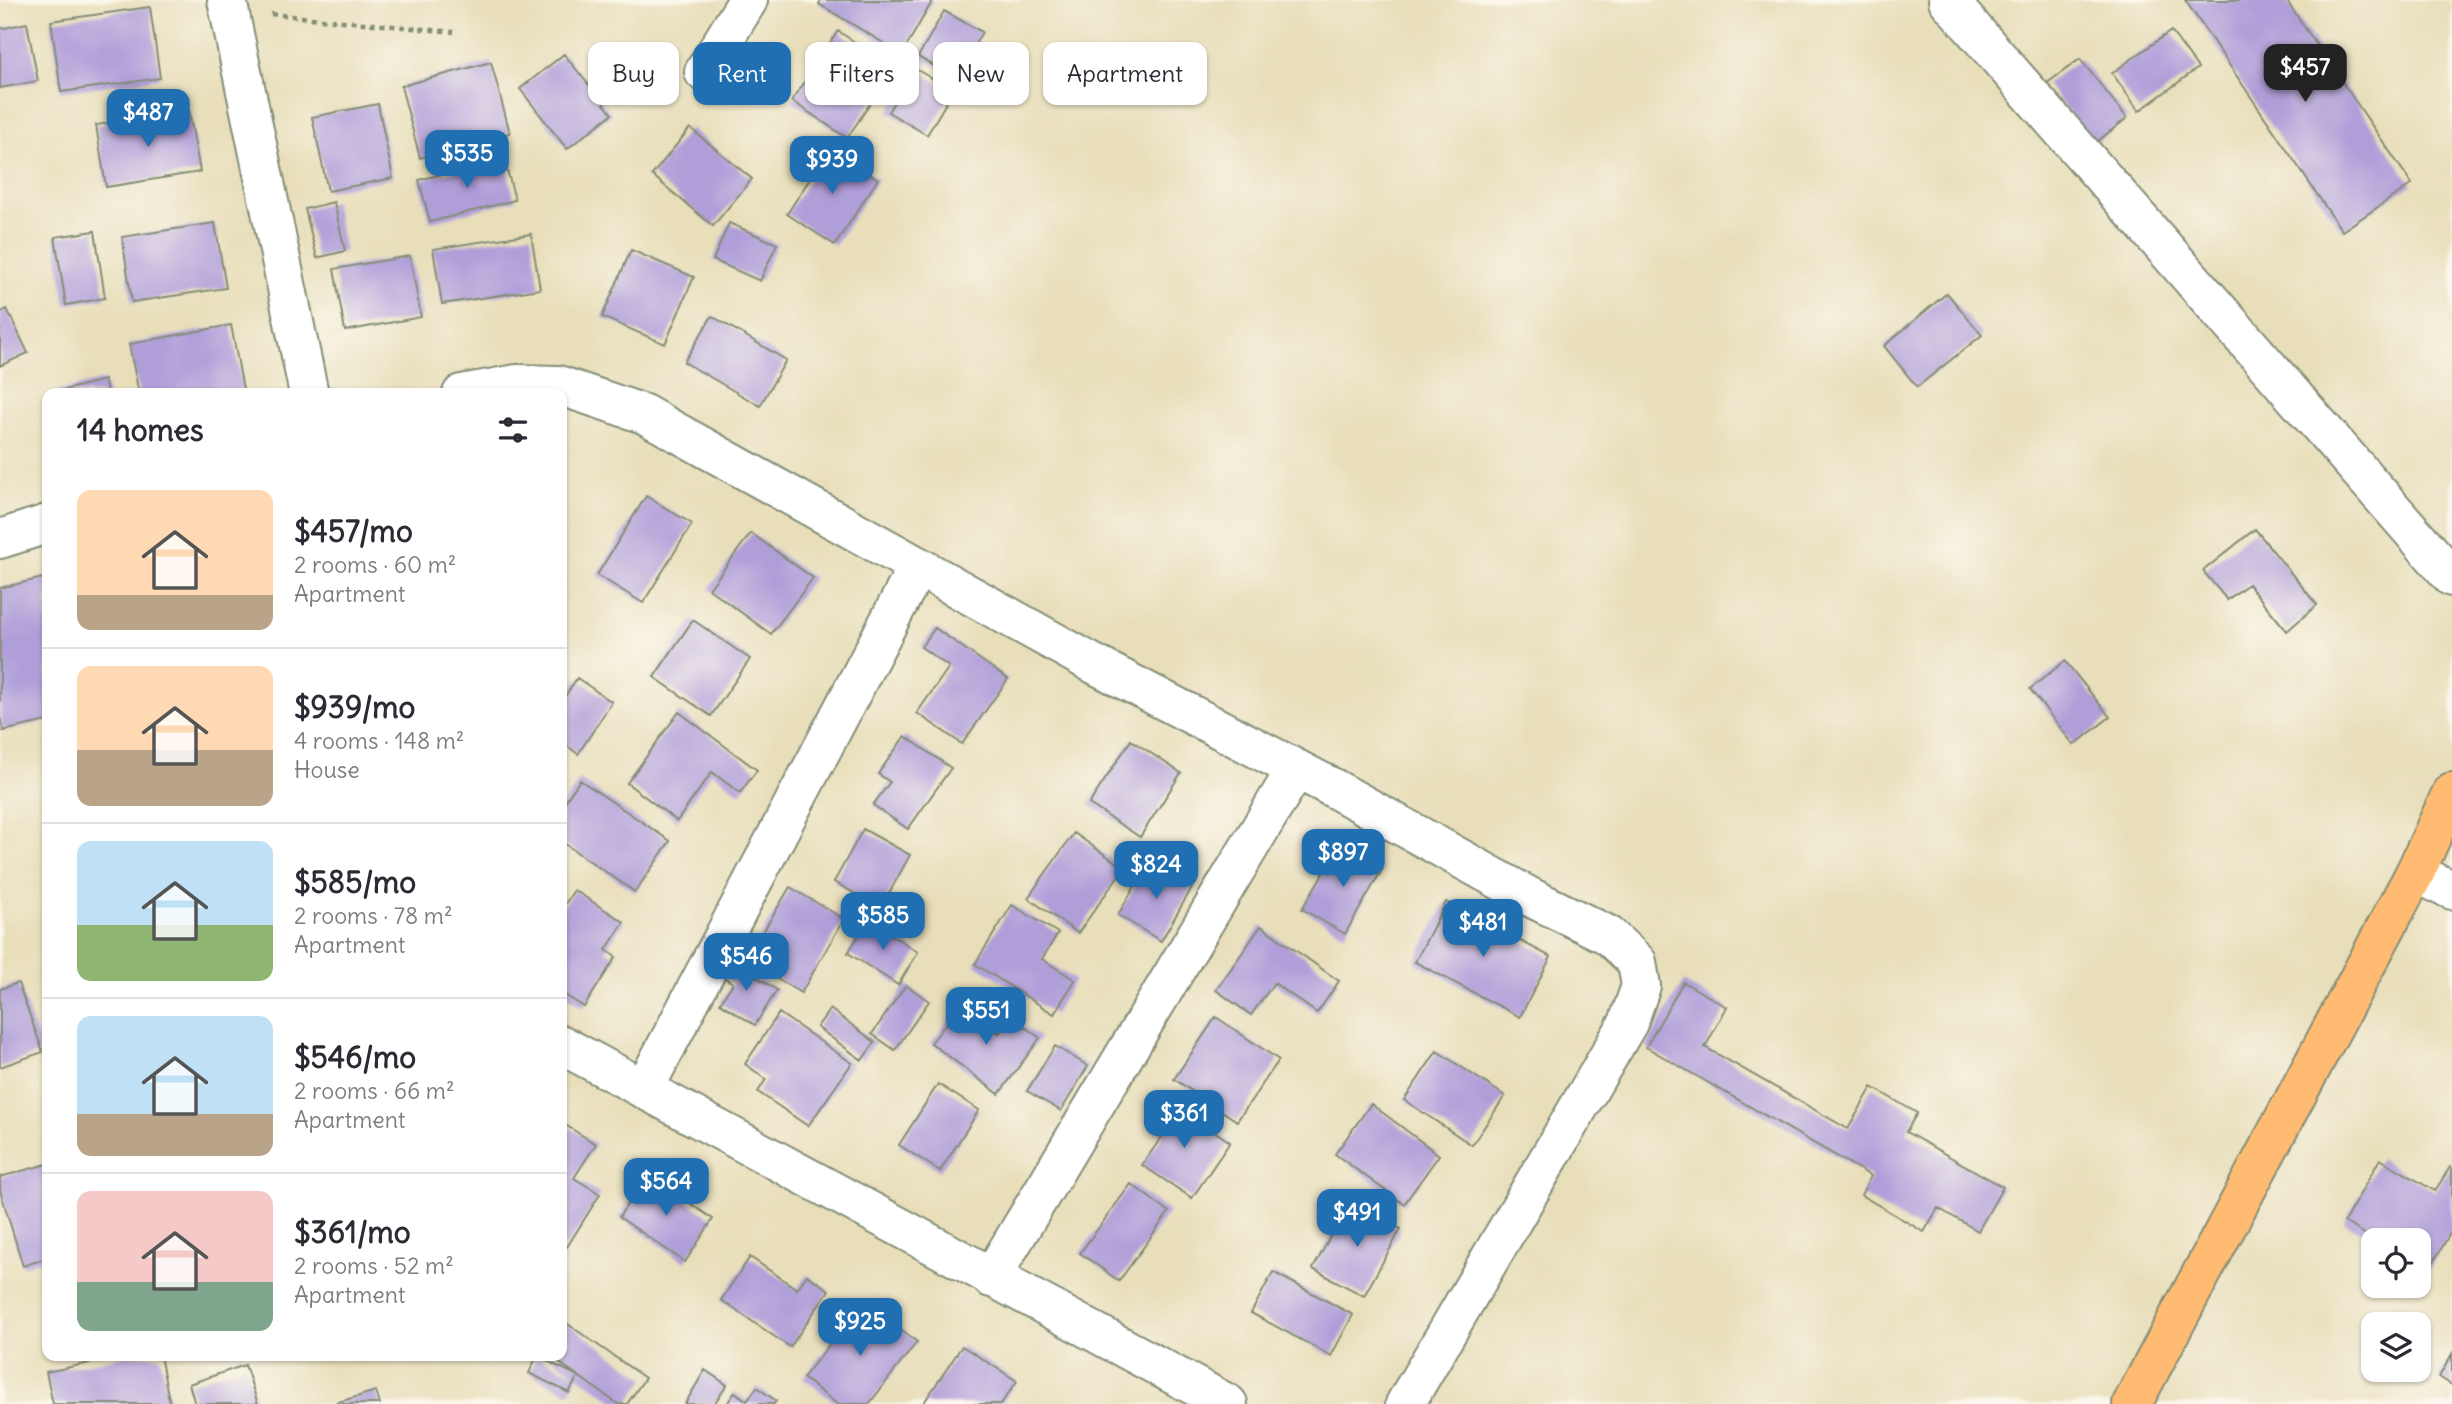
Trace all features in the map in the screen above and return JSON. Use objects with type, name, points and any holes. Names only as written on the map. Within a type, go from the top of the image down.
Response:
[{"type":"main road","points":[[2132,1404],[2415,873],[2452,792]]},
{"type":"street","points":[[722,42],[748,0]]},
{"type":"street","points":[[1948,0],[2452,578]]},
{"type":"street","points":[[228,5],[308,388]]},
{"type":"street","points":[[495,388],[517,384],[558,385],[567,388]]},
{"type":"street","points":[[567,388],[644,414],[1094,664],[1296,769],[1530,897],[1608,935],[1637,962],[1642,986],[1628,1023],[1405,1404]]},
{"type":"street","points":[[0,539],[42,526]]},
{"type":"street","points":[[644,1089],[918,566]]},
{"type":"street","points":[[991,1278],[1296,769]]},
{"type":"street","points":[[2415,873],[2452,890]]},
{"type":"street","points":[[567,1048],[1228,1404]]},
{"type":"path","points":[[228,5],[454,32]]},
{"type":"building","points":[[821,0],[933,0],[909,42],[882,42],[819,4]]},
{"type":"building","points":[[2185,0],[2286,0],[2412,184],[2342,231]]},
{"type":"building","points":[[150,7],[160,78],[61,92],[51,21]]},
{"type":"building","points":[[944,11],[982,32],[976,42],[933,42],[933,65],[919,55]]},
{"type":"building","points":[[27,23],[38,81],[0,88],[0,29]]},
{"type":"building","points":[[838,31],[855,42],[831,42]]},
{"type":"building","points":[[2171,31],[2198,68],[2139,111],[2112,73]]},
{"type":"building","points":[[564,54],[588,84],[588,105],[605,105],[612,114],[567,149],[520,89]]},
{"type":"building","points":[[2080,59],[2127,118],[2094,144],[2046,84]]},
{"type":"building","points":[[491,62],[510,133],[420,158],[401,86]]},
{"type":"building","points":[[919,71],[933,79],[933,105],[945,105],[927,135],[888,112],[892,105],[919,105]]},
{"type":"building","points":[[805,81],[805,105],[869,105],[847,138],[792,101]]},
{"type":"building","points":[[378,104],[393,178],[328,191],[312,117]]},
{"type":"building","points":[[189,111],[200,172],[106,187],[96,125]]},
{"type":"building","points":[[690,128],[752,179],[713,226],[652,175]]},
{"type":"building","points":[[830,148],[878,179],[835,245],[787,214]]},
{"type":"building","points":[[504,158],[515,200],[430,222],[419,180]]},
{"type":"building","points":[[334,202],[345,251],[317,258],[305,209]]},
{"type":"building","points":[[215,223],[226,288],[132,302],[122,237]]},
{"type":"building","points":[[729,223],[777,244],[760,281],[713,260]]},
{"type":"building","points":[[95,231],[105,298],[66,305],[55,237]]},
{"type":"building","points":[[531,234],[540,289],[442,304],[433,249]]},
{"type":"building","points":[[631,250],[694,277],[665,344],[602,317]]},
{"type":"building","points":[[410,256],[421,317],[345,331],[334,269]]},
{"type":"building","points":[[1947,293],[1982,335],[1917,387],[1884,346]]},
{"type":"building","points":[[7,309],[28,353],[0,366],[0,313]]},
{"type":"building","points":[[712,316],[786,360],[760,406],[684,362]]},
{"type":"building","points":[[231,325],[243,388],[138,388],[129,344]]},
{"type":"building","points":[[104,380],[106,388],[72,388]]},
{"type":"building","points":[[646,496],[692,524],[643,603],[597,575]]},
{"type":"building","points":[[2255,529],[2317,605],[2287,631],[2248,584],[2227,600],[2203,571]]},
{"type":"building","points":[[751,533],[813,578],[771,634],[709,589]]},
{"type":"building","points":[[42,578],[42,722],[3,731],[0,717],[0,588]]},
{"type":"building","points":[[693,620],[750,659],[711,716],[654,677]]},
{"type":"building","points":[[935,628],[1008,679],[962,744],[917,713],[949,667],[921,647]]},
{"type":"building","points":[[2065,661],[2110,717],[2074,745],[2030,689]]},
{"type":"building","points":[[577,678],[612,702],[578,754],[567,746],[567,693]]},
{"type":"building","points":[[679,712],[757,770],[740,793],[712,772],[677,821],[627,783]]},
{"type":"building","points":[[905,736],[951,768],[908,829],[873,805],[890,782],[878,774]]},
{"type":"building","points":[[1131,740],[1181,773],[1140,837],[1089,804]]},
{"type":"building","points":[[580,780],[670,841],[635,892],[567,845],[567,799]]},
{"type":"building","points":[[863,829],[910,855],[881,908],[834,882]]},
{"type":"building","points":[[1074,833],[1124,868],[1078,933],[1028,898]]},
{"type":"building","points":[[1341,843],[1383,868],[1345,934],[1302,909]]},
{"type":"building","points":[[1150,861],[1193,886],[1161,941],[1118,915]]},
{"type":"building","points":[[790,887],[844,919],[801,993],[746,960]]},
{"type":"building","points":[[574,890],[624,922],[606,950],[616,957],[584,1007],[567,996],[567,901]]},
{"type":"building","points":[[1446,902],[1551,957],[1520,1017],[1415,962]]},
{"type":"building","points":[[1012,905],[1058,933],[1042,959],[1075,980],[1054,1014],[975,964]]},
{"type":"building","points":[[868,920],[918,952],[898,985],[848,953]]},
{"type":"building","points":[[1261,926],[1339,981],[1317,1013],[1274,983],[1251,1015],[1216,990]]},
{"type":"building","points":[[730,960],[777,990],[755,1025],[720,1003],[733,983],[720,975]]},
{"type":"building","points":[[1683,982],[1727,1007],[1705,1047],[1848,1129],[1872,1087],[1917,1113],[1906,1132],[2003,1187],[1978,1231],[1938,1208],[1924,1232],[1861,1195],[1871,1176],[1646,1047]]},
{"type":"building","points":[[18,983],[42,1052],[0,1067],[0,989]]},
{"type":"building","points":[[906,985],[929,1001],[895,1050],[872,1034]]},
{"type":"building","points":[[961,1004],[999,1033],[1011,1017],[1040,1038],[999,1094],[931,1043]]},
{"type":"building","points":[[830,1009],[875,1042],[862,1060],[817,1027]]},
{"type":"building","points":[[779,1013],[852,1063],[808,1126],[758,1092],[766,1079],[745,1064]]},
{"type":"building","points":[[1216,1017],[1279,1060],[1237,1121],[1174,1079]]},
{"type":"building","points":[[1055,1046],[1088,1066],[1061,1111],[1027,1091]]},
{"type":"building","points":[[1437,1051],[1505,1096],[1472,1145],[1404,1100]]},
{"type":"building","points":[[938,1084],[979,1110],[940,1171],[899,1145]]},
{"type":"building","points":[[1170,1101],[1230,1142],[1192,1198],[1142,1165],[1163,1135],[1152,1127]]},
{"type":"building","points":[[1371,1104],[1439,1155],[1404,1204],[1335,1154]]},
{"type":"building","points":[[567,1126],[596,1144],[574,1178],[600,1194],[567,1247]]},
{"type":"building","points":[[2380,1159],[2435,1191],[2450,1167],[2452,1168],[2452,1230],[2431,1267],[2431,1228],[2361,1228],[2361,1232],[2344,1222]]},
{"type":"building","points":[[42,1165],[42,1260],[23,1266],[0,1190],[0,1177]]},
{"type":"building","points":[[647,1174],[713,1219],[685,1262],[619,1217]]},
{"type":"building","points":[[1131,1184],[1169,1212],[1119,1281],[1080,1253]]},
{"type":"building","points":[[1349,1201],[1401,1229],[1364,1296],[1313,1269]]},
{"type":"building","points":[[750,1257],[797,1289],[807,1275],[829,1290],[790,1347],[721,1300]]},
{"type":"building","points":[[1273,1272],[1353,1315],[1331,1356],[1251,1313]]},
{"type":"building","points":[[864,1300],[917,1342],[869,1404],[837,1404],[803,1378]]},
{"type":"building","points":[[567,1323],[645,1378],[627,1404],[618,1404],[557,1361],[567,1361]]},
{"type":"building","points":[[962,1346],[1017,1381],[1001,1404],[923,1404]]},
{"type":"building","points":[[2452,1354],[2452,1385],[2439,1377]]},
{"type":"building","points":[[100,1361],[161,1361],[170,1404],[53,1404],[46,1372]]},
{"type":"building","points":[[535,1361],[547,1361],[578,1376],[569,1393],[529,1373]]},
{"type":"building","points":[[245,1365],[258,1404],[195,1404],[189,1384]]},
{"type":"building","points":[[705,1370],[727,1385],[714,1404],[685,1404]]},
{"type":"building","points":[[757,1387],[776,1401],[774,1404],[727,1404],[735,1392],[747,1401]]},
{"type":"building","points":[[376,1391],[380,1404],[335,1404],[335,1403]]}]
